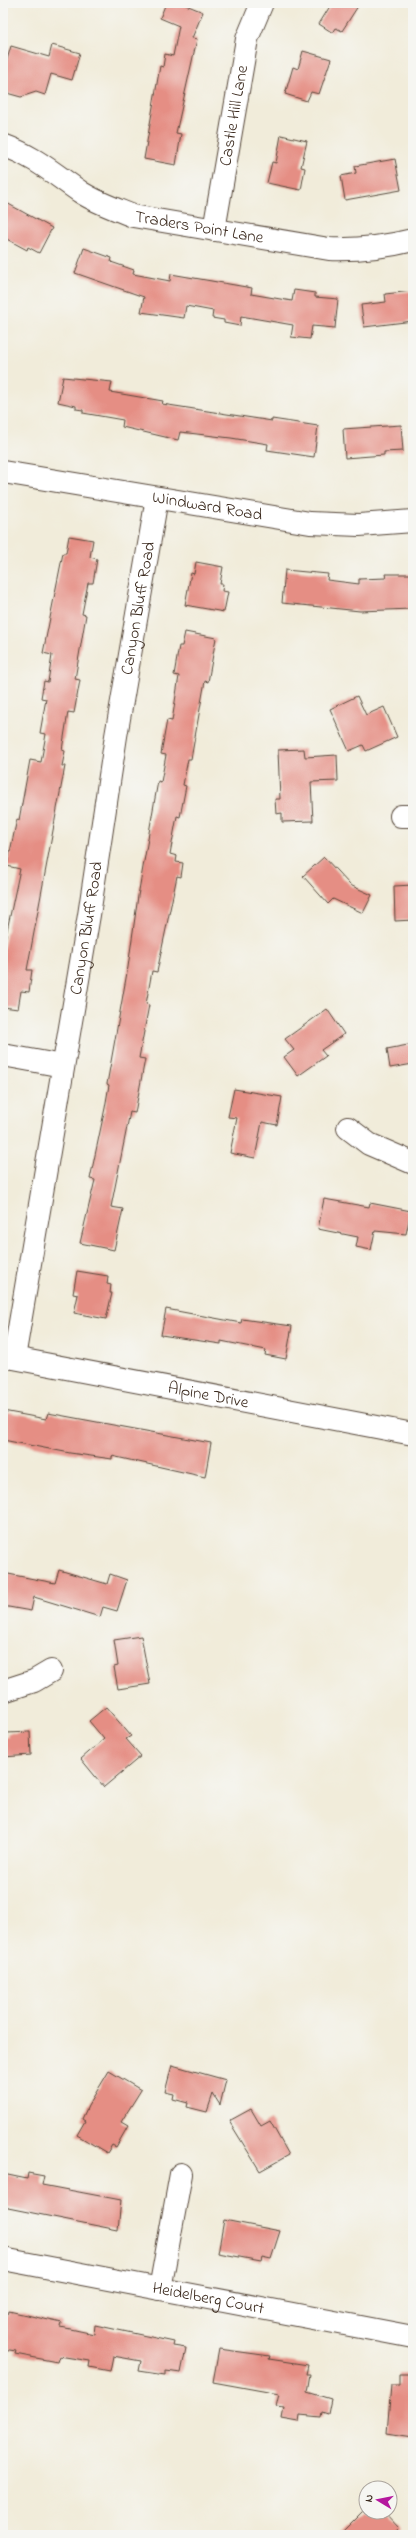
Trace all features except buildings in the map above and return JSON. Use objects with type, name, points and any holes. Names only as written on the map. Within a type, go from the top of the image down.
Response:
[{"type":"street","name":"Castle Hill Lane","points":[[214,230],[247,39],[262,3]]},
{"type":"street","name":"Traders Point Lane","points":[[3,145],[21,152],[47,166],[83,193],[107,206],[133,216],[329,249],[358,250],[387,247],[413,240]]},
{"type":"street","name":"Windward Road","points":[[3,472],[310,523],[359,525],[413,521]]},
{"type":"street","name":"Canyon Bluff Road","points":[[9,1357],[63,1066],[89,915],[116,736],[157,498]]},
{"type":"street","points":[[3,1055],[63,1066]]},
{"type":"street","points":[[348,1128],[389,1154],[413,1163]]},
{"type":"street","name":"Alpine Drive","points":[[9,1357],[413,1434]]},
{"type":"street","points":[[3,1691],[34,1681],[51,1671]]},
{"type":"street","points":[[160,2289],[181,2174]]},
{"type":"street","name":"Heidelberg Court","points":[[3,2260],[413,2336]]}]
